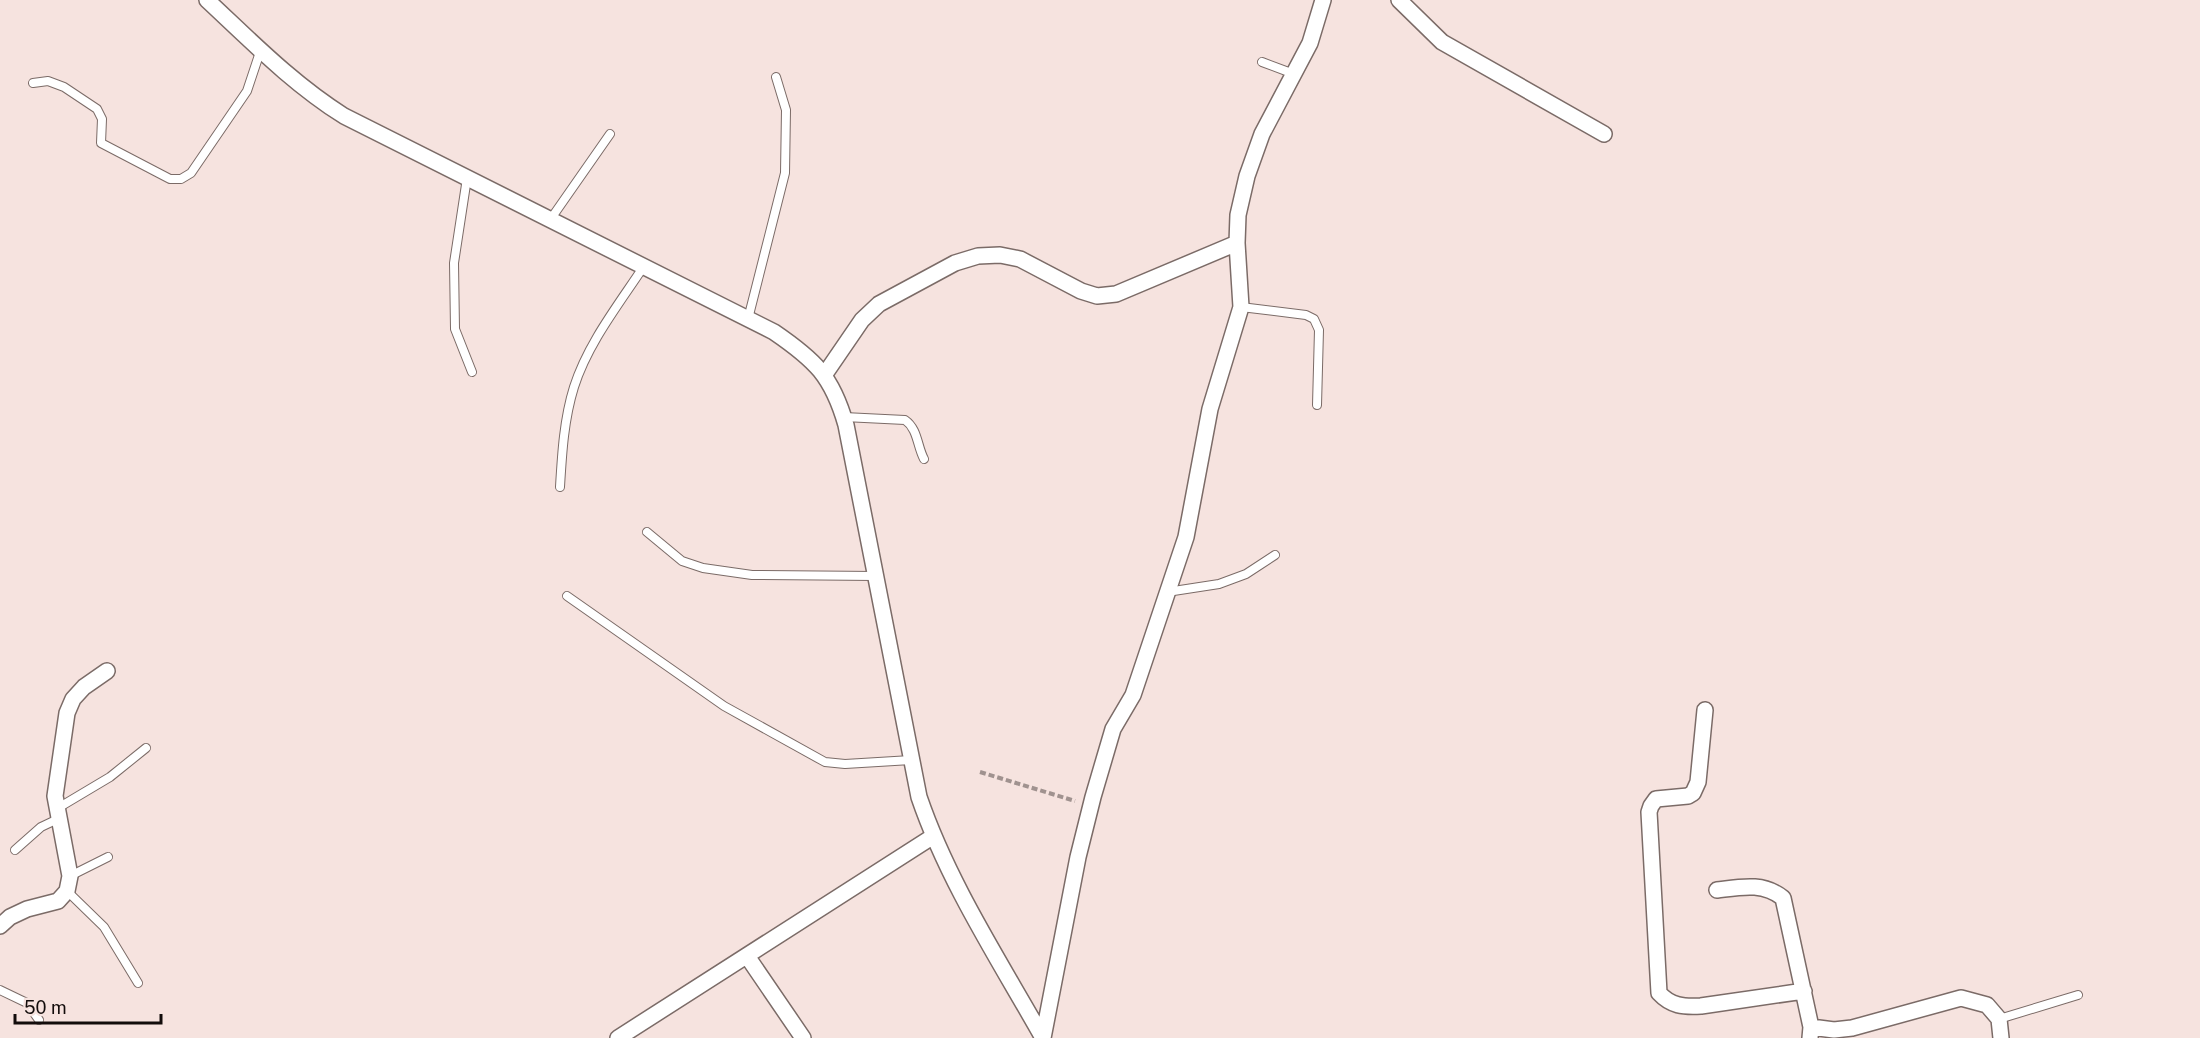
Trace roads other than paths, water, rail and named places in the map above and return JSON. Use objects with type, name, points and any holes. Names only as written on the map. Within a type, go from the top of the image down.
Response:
[{"type":"street","points":[[207,0],[316,98],[344,116],[774,332],[804,352],[825,374],[844,417],[911,760],[919,797],[932,837],[953,879],[1043,1038]]},
{"type":"street","points":[[1043,1038],[1090,806],[1113,729],[1133,694],[1186,537],[1210,409],[1241,307],[1237,243],[1238,215],[1253,154],[1310,43],[1323,0]]},
{"type":"street","points":[[1399,0],[1442,42],[1604,135]]},
{"type":"street","points":[[825,374],[862,320],[879,304],[966,259],[1000,255],[1020,259],[1081,291],[1097,296],[1116,294],[1237,243]]},
{"type":"street","points":[[0,926],[10,917],[27,909],[58,900],[69,883],[56,796],[67,713],[73,699],[84,687],[107,671]]},
{"type":"street","points":[[1705,710],[1698,782],[1693,793],[1688,796],[1656,799],[1650,812],[1659,993],[1668,1003],[1701,1006],[1804,991]]},
{"type":"street","points":[[624,1037],[932,837]]},
{"type":"street","points":[[1717,890],[1763,887],[1774,890],[1783,898],[1804,991],[1810,1032],[1851,1028],[1961,999],[1987,1005],[1999,1019],[2001,1038]]},
{"type":"street","points":[[747,956],[803,1038]]},
{"type":"lane","points":[[33,83],[48,81],[64,87],[97,109],[102,119],[101,143],[170,179],[181,179],[191,173],[247,91],[261,50]]},
{"type":"lane","points":[[1262,62],[1294,74]]},
{"type":"lane","points":[[748,319],[785,173],[786,110],[776,77]]},
{"type":"lane","points":[[550,220],[610,134]]},
{"type":"lane","points":[[467,178],[454,263],[455,318],[456,329],[472,372]]},
{"type":"lane","points":[[560,487],[563,436],[574,386],[596,340],[644,266]]},
{"type":"lane","points":[[1241,307],[1306,315],[1314,319],[1319,330],[1317,405]]},
{"type":"lane","points":[[844,417],[905,420],[915,430],[919,449],[924,459]]},
{"type":"lane","points":[[647,532],[682,561],[703,568],[752,575],[876,576]]},
{"type":"lane","points":[[1167,592],[1219,584],[1246,574],[1275,555]]},
{"type":"lane","points":[[567,596],[724,706],[825,762],[845,764],[911,760]]},
{"type":"lane","points":[[15,850],[41,827],[146,748]]},
{"type":"lane","points":[[108,857],[69,883],[104,927],[138,983]]},
{"type":"lane","points":[[0,990],[27,1003],[39,1020]]},
{"type":"lane","points":[[1999,1019],[2079,995]]}]
